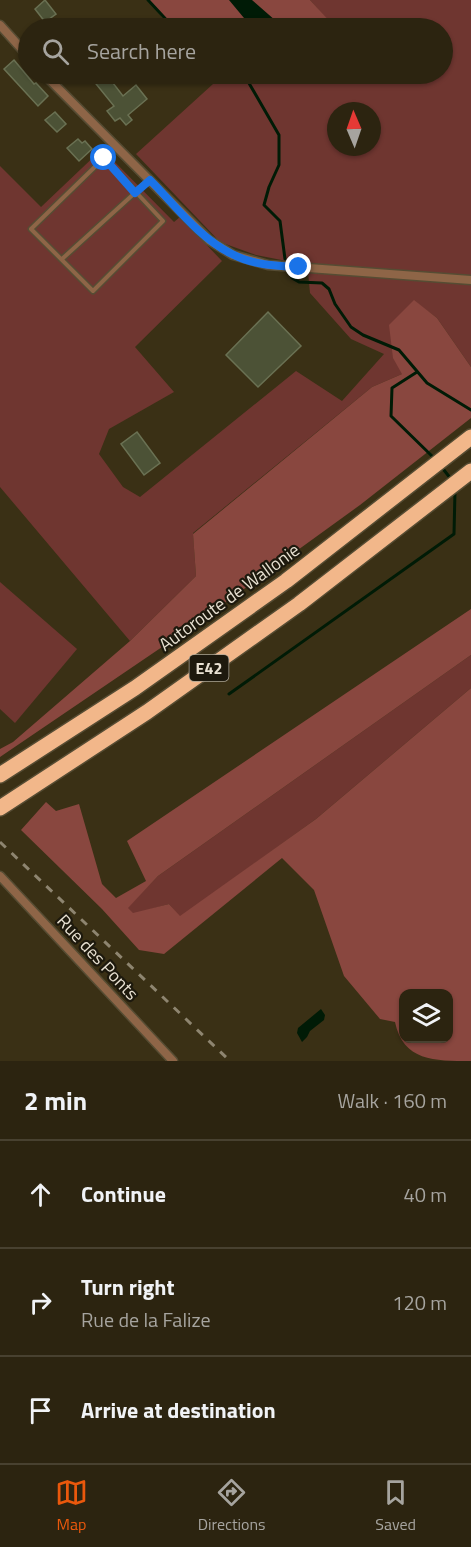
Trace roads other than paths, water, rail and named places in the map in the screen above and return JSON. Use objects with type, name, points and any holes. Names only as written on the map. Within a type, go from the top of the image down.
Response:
[{"type":"highway","name":"Autoroute de Wallonie","points":[[0,775],[135,688],[286,581],[471,437]]},
{"type":"highway","name":"E42","points":[[0,808],[147,712],[299,604],[471,471]]},
{"type":"street","points":[[0,25],[18,45]]},
{"type":"street","points":[[54,84],[209,240],[233,255],[268,265],[471,280]]},
{"type":"street","name":"Rue des Ponts","points":[[0,876],[173,1061]]},
{"type":"lane","points":[[104,158],[135,193],[163,221],[93,291],[31,229],[104,158]]},
{"type":"lane","points":[[62,259],[150,180]]},
{"type":"waterway","points":[[148,0],[165,18]]},
{"type":"waterway","points":[[249,84],[279,135],[279,165],[264,205],[280,221],[285,259]]},
{"type":"waterway","points":[[290,273],[292,278],[299,282],[322,283],[329,289],[335,304],[351,327],[363,335],[399,350],[427,383],[471,410]]},
{"type":"waterway","points":[[417,372],[392,388],[391,416],[434,458]]},
{"type":"waterway","points":[[440,465],[451,479]]},
{"type":"waterway","points":[[229,694],[454,534],[455,491]]},
{"type":"railway","points":[[0,842],[230,1061]]}]
